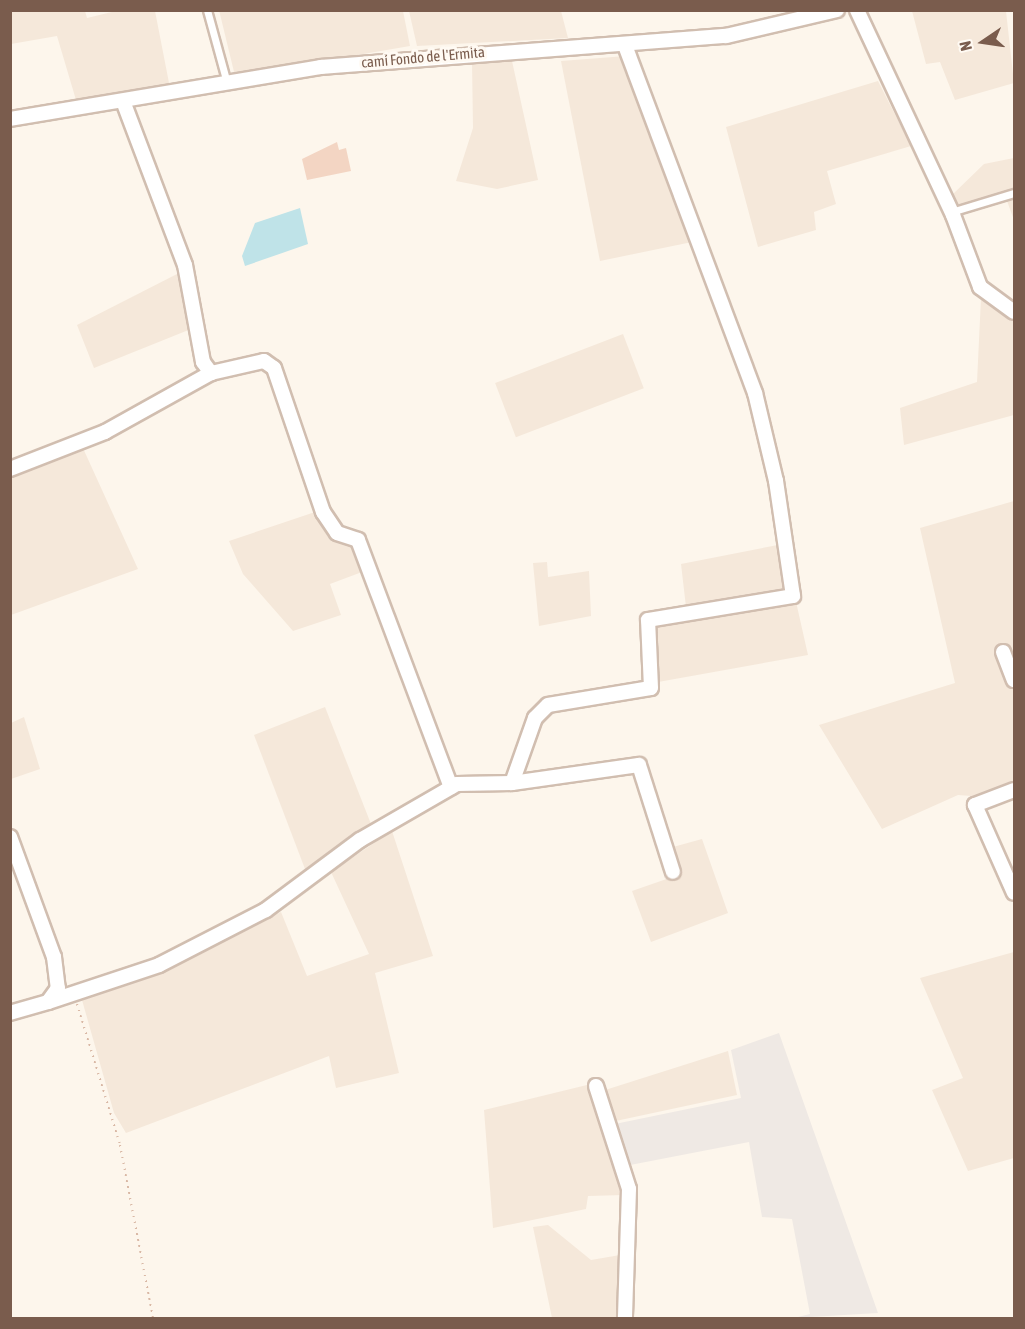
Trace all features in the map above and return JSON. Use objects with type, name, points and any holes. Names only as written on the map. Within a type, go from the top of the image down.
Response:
[{"type":"street","name":"camí Fondo de l'Ermita","points":[[10,119],[426,55],[625,45],[726,36],[837,10]]},
{"type":"street","points":[[857,10],[951,212],[980,287],[1014,312]]},
{"type":"street","points":[[512,783],[535,718],[548,705],[651,688],[648,620],[793,596],[776,481],[755,393],[625,45]]},
{"type":"street","points":[[123,101],[185,265],[203,362],[212,373]]},
{"type":"street","points":[[10,469],[105,432],[212,373],[264,361],[274,368],[323,512],[337,533],[358,540],[451,787]]},
{"type":"street","points":[[1003,652],[1014,680]]},
{"type":"street","points":[[10,1013],[74,996],[159,965],[266,910],[360,840],[451,787],[512,783],[639,765],[673,872]]},
{"type":"street","points":[[1014,790],[975,805],[1014,893]]},
{"type":"street","points":[[10,837],[54,957],[58,988],[48,1002]]},
{"type":"street","points":[[596,1086],[629,1189],[626,1318]]},
{"type":"lane","points":[[207,10],[227,84]]},
{"type":"lane","points":[[951,212],[1014,193]]},
{"type":"path","points":[[74,996],[120,1145],[153,1318]]},
{"type":"shaded area","points":[[219,10],[403,11],[410,46],[235,76]]},
{"type":"shaded area","points":[[11,11],[85,11],[87,18],[116,11],[155,11],[170,88],[76,100],[57,36],[11,44]]},
{"type":"shaded area","points":[[409,11],[561,11],[568,38],[417,46]]},
{"type":"shaded area","points":[[912,11],[1006,11],[1014,83],[955,100],[940,62],[926,64]]},
{"type":"shaded area","points":[[626,56],[692,242],[600,261],[561,61]]},
{"type":"shaded area","points":[[512,61],[538,180],[497,189],[456,181],[473,128],[472,62]]},
{"type":"shaded area","points":[[878,81],[911,146],[827,171],[836,204],[814,212],[816,230],[758,247],[726,127]]},
{"type":"shaded area","points":[[1014,158],[1014,220],[1007,201],[961,215],[953,194],[984,164]]},
{"type":"shaded area","points":[[179,273],[191,329],[94,368],[77,325]]},
{"type":"shaded area","points":[[981,298],[1014,315],[1014,415],[904,445],[900,408],[977,382]]},
{"type":"shaded area","points":[[623,334],[644,388],[516,437],[495,383]]},
{"type":"shaded area","points":[[82,446],[138,569],[11,615],[10,476]]},
{"type":"shaded area","points":[[1014,501],[1014,785],[984,797],[958,795],[882,829],[819,725],[955,683],[920,528]]},
{"type":"shaded area","points":[[315,512],[330,540],[353,546],[362,572],[330,584],[341,615],[293,631],[243,574],[229,541]]},
{"type":"shaded area","points":[[783,544],[808,655],[647,684],[639,617],[686,607],[681,564]]},
{"type":"shaded area","points":[[547,562],[548,577],[589,571],[591,616],[539,626],[533,563]]},
{"type":"shaded area","points":[[325,707],[371,824],[305,869],[254,735]]},
{"type":"shaded area","points":[[24,717],[40,769],[11,779],[11,723]]},
{"type":"shaded area","points":[[392,831],[433,956],[375,973],[399,1073],[336,1088],[329,1056],[126,1133],[114,1113],[82,1000],[161,972],[281,912],[307,976],[369,954],[331,872]]},
{"type":"shaded area","points":[[702,839],[728,913],[651,942],[632,891],[678,875],[673,847]]},
{"type":"shaded area","points":[[1014,952],[1014,1158],[968,1171],[932,1090],[963,1078],[920,978]]},
{"type":"shaded area","points":[[779,1033],[878,1313],[794,1318],[810,1314],[792,1219],[762,1217],[749,1142],[625,1166],[610,1125],[741,1098],[731,1050]]},
{"type":"shaded area","points":[[728,1051],[737,1095],[611,1122],[602,1091]]},
{"type":"shaded area","points":[[591,1084],[624,1195],[588,1196],[586,1209],[493,1228],[484,1110]]},
{"type":"shaded area","points":[[548,1225],[591,1260],[620,1255],[617,1318],[552,1318],[533,1227]]},
{"type":"water","points":[[300,208],[308,244],[245,266],[242,256],[255,223]]},
{"type":"building","points":[[337,142],[339,150],[346,148],[351,171],[307,180],[302,159]]}]
